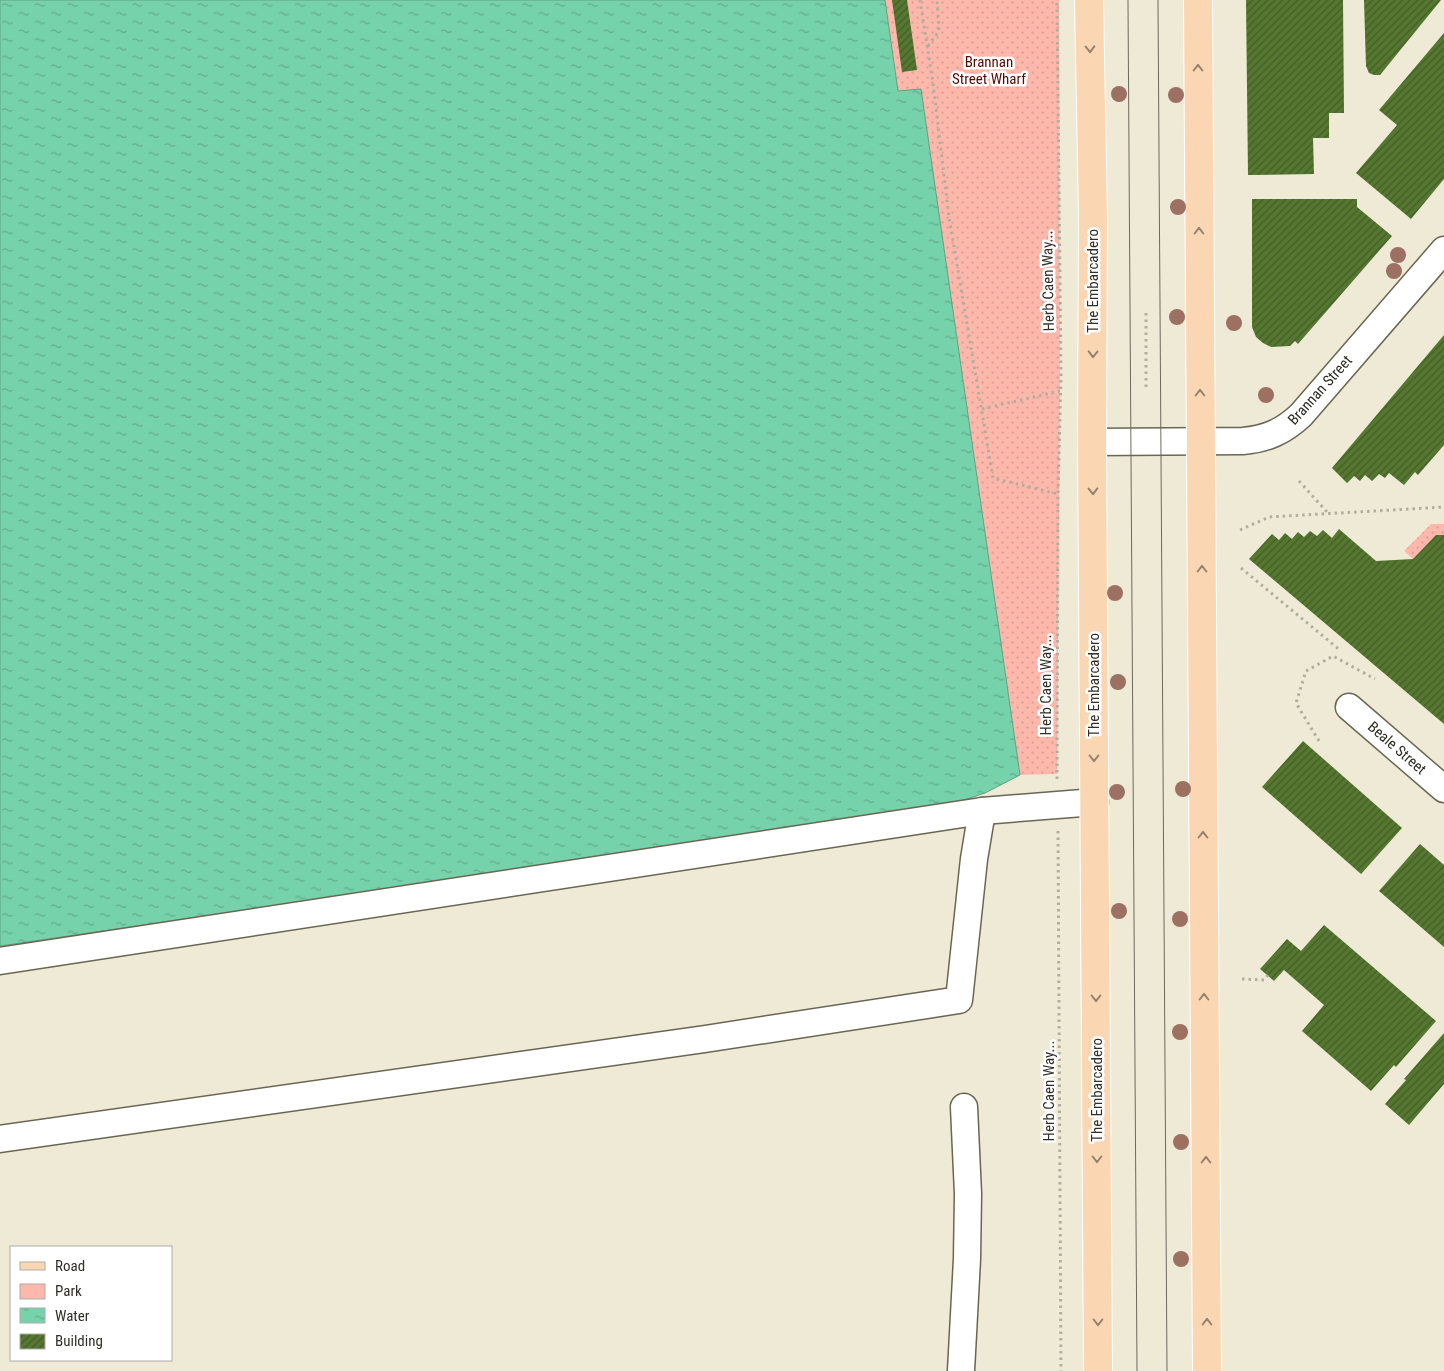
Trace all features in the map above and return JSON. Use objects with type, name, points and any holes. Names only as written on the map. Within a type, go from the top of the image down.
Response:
[{"type":"main road","name":"The Embarcadero","points":[[1090,0],[1093,218],[1092,442],[1098,1371]]},
{"type":"main road","points":[[1198,0],[1207,1371]]},
{"type":"street","name":"Brannan Street","points":[[1092,442],[1200,442],[1261,439],[1290,426],[1444,250]]},
{"type":"street","name":"Beale Street","points":[[1349,707],[1444,789]]},
{"type":"street","points":[[0,961],[982,811],[1095,802]]},
{"type":"street","points":[[0,1139],[706,1039],[959,1000],[974,859],[982,811]]},
{"type":"street","points":[[961,1371],[968,1194],[964,1107]]},
{"type":"path","points":[[920,0],[949,217],[994,478],[1058,494]]},
{"type":"path","points":[[927,46],[939,31],[937,0]]},
{"type":"path","name":"Herb Caen Way...","points":[[1057,0],[1060,391],[1058,494],[1058,804],[1062,1371]]},
{"type":"path","points":[[1146,313],[1146,390]]},
{"type":"path","points":[[982,409],[1060,391]]},
{"type":"path","points":[[1299,481],[1328,512]]},
{"type":"path","points":[[1240,530],[1269,517],[1328,512],[1444,507]]},
{"type":"path","points":[[1241,568],[1341,651]]},
{"type":"path","points":[[1319,742],[1296,703],[1306,670],[1332,656],[1375,679]]},
{"type":"path","points":[[1242,979],[1264,980],[1268,975]]},
{"type":"green space","name":"Brannan Street Wharf","points":[[885,0],[1059,0],[1060,391],[1057,774],[1020,775],[921,90],[898,91]]},
{"type":"green space","points":[[1431,524],[1444,524],[1444,535],[1436,535],[1413,559],[1404,551]]},
{"type":"water","points":[[0,0],[885,0],[898,91],[921,89],[1020,775],[985,793],[958,802],[903,814],[0,946]]},
{"type":"building","points":[[892,0],[907,0],[917,70],[902,72]]},
{"type":"building","points":[[1246,0],[1343,0],[1344,113],[1329,113],[1329,138],[1313,138],[1314,174],[1248,175]]},
{"type":"building","points":[[1364,0],[1441,0],[1380,75],[1374,75],[1369,73],[1366,66]]},
{"type":"building","points":[[1444,33],[1444,179],[1411,219],[1356,173],[1397,125],[1379,110]]},
{"type":"building","points":[[1252,199],[1357,199],[1357,207],[1392,236],[1298,344],[1295,341],[1290,346],[1271,347],[1256,337],[1252,327]]},
{"type":"building","points":[[1444,335],[1444,445],[1418,475],[1415,472],[1404,485],[1389,473],[1385,478],[1379,474],[1372,481],[1365,475],[1360,481],[1354,476],[1347,483],[1332,468]]},
{"type":"building","points":[[1339,529],[1376,561],[1413,559],[1436,535],[1444,535],[1444,724],[1249,559],[1272,534],[1279,540],[1285,533],[1292,539],[1298,532],[1304,537],[1310,531],[1317,536],[1323,530],[1332,538]]},
{"type":"building","points":[[1303,741],[1402,828],[1361,874],[1262,787]]},
{"type":"building","points":[[1420,844],[1444,865],[1444,947],[1379,891]]},
{"type":"building","points":[[1324,925],[1436,1021],[1396,1067],[1394,1065],[1371,1091],[1302,1031],[1324,1005],[1284,970],[1274,981],[1260,969],[1287,939],[1301,951]]},
{"type":"building","points":[[1444,1033],[1444,1084],[1409,1125],[1385,1104]]},
{"type":"tram line","points":[[1128,0],[1137,1371]]},
{"type":"tram line","points":[[1158,0],[1167,1371]]}]
